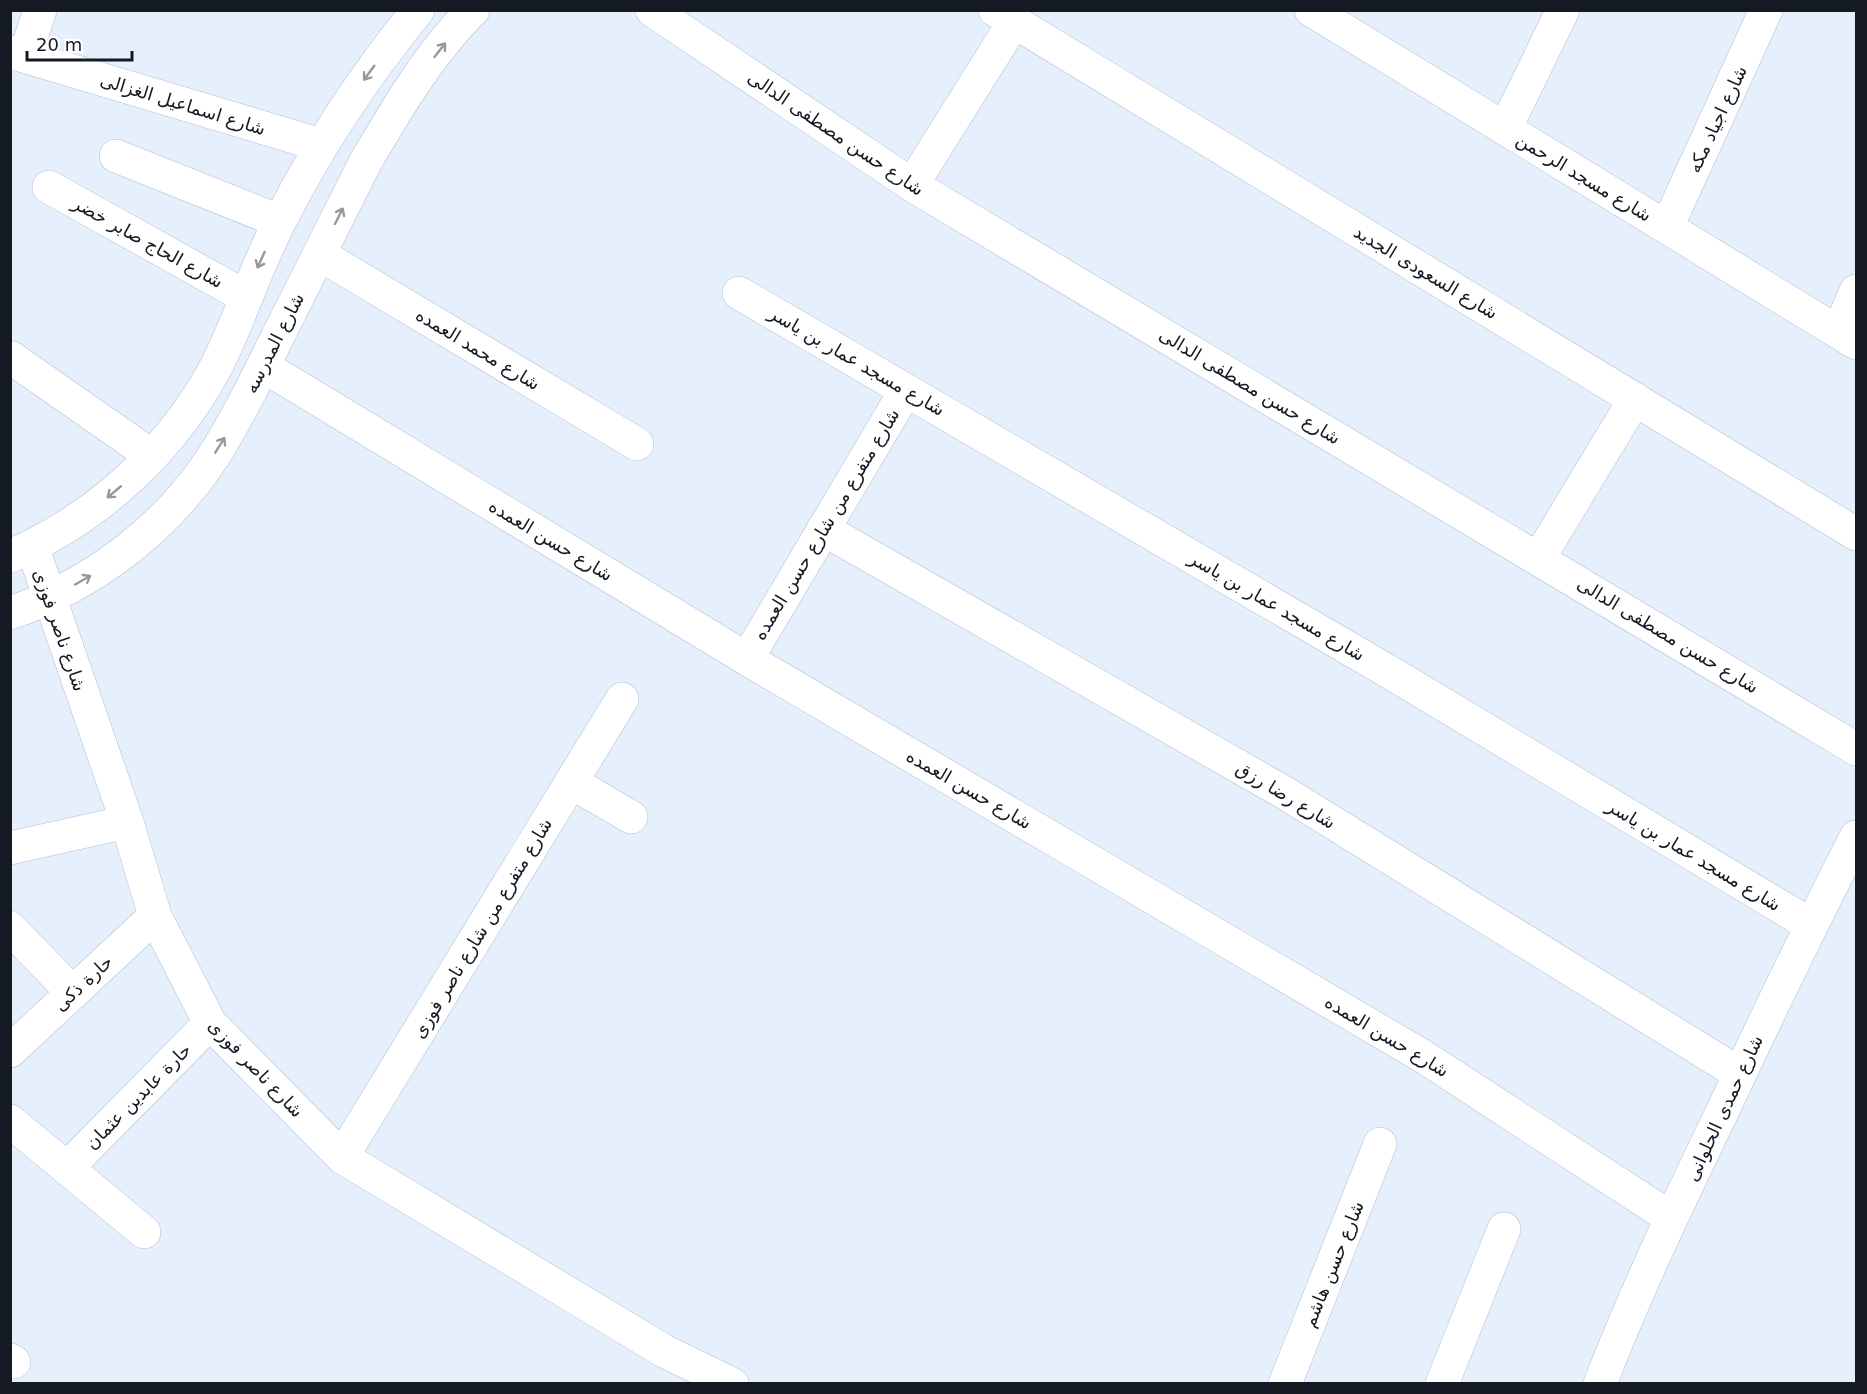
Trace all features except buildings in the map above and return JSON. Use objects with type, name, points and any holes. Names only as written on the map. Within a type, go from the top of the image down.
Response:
[{"type":"street","points":[[18,54],[40,10]]},
{"type":"street","points":[[21,551],[65,529],[96,507],[152,456],[176,428],[212,374],[279,221],[321,145],[356,92],[418,10]]},
{"type":"street","name":"شارع المدرسه","points":[[10,613],[49,598],[103,568],[152,529],[194,483],[223,441],[366,161],[389,122],[414,84],[473,10]]},
{"type":"street","name":"شارع حسن مصطفى الدالى","points":[[652,10],[912,185],[1857,749]]},
{"type":"street","name":"شارع مسجد الرحمن","points":[[1311,10],[1353,22],[1505,129],[1848,337]]},
{"type":"street","points":[[1505,129],[1563,10]]},
{"type":"street","name":"شارع اجياد مكه","points":[[1667,227],[1766,10]]},
{"type":"street","points":[[912,185],[1004,16]]},
{"type":"street","name":"شارع السعودى الجديد","points":[[1004,16],[1857,534]]},
{"type":"street","name":"شارع اسماعيل الغزالى","points":[[18,54],[321,145]]},
{"type":"street","points":[[116,156],[279,221]]},
{"type":"street","name":"شارع الحاج صابر خضر","points":[[49,187],[246,297]]},
{"type":"street","name":"شارع محمد العمده","points":[[319,254],[637,444]]},
{"type":"street","points":[[1848,337],[1857,291]]},
{"type":"street","name":"شارع مسجد عمار بن ياسر","points":[[740,293],[1391,673],[1811,925]]},
{"type":"street","points":[[10,357],[152,456]]},
{"type":"street","name":"شارع حسن العمده","points":[[263,366],[747,659],[1424,1057],[1671,1218]]},
{"type":"street","name":"شارع متفرع من شارع حسن العمده","points":[[747,659],[906,390]]},
{"type":"street","points":[[1539,558],[1635,399]]},
{"type":"street","name":"شارع رضا رزق","points":[[823,530],[1285,793],[1740,1074]]},
{"type":"street","name":"شارع ناصر فوزى","points":[[21,551],[49,598],[127,822],[155,916],[210,1023],[342,1157],[664,1351],[732,1383]]},
{"type":"street","name":"شارع متفرع من شارع ناصر فوزى","points":[[342,1157],[622,699]]},
{"type":"street","points":[[571,782],[631,817]]},
{"type":"street","points":[[10,848],[127,822]]},
{"type":"street","name":"شارع حمدى الحلوانى","points":[[1600,1383],[1671,1218],[1811,925],[1857,837]]},
{"type":"street","name":"حارة ذكى","points":[[10,1051],[155,916]]},
{"type":"street","points":[[10,928],[73,993]]},
{"type":"street","name":"حارة عابدين عثمان","points":[[67,1168],[210,1023]]},
{"type":"street","points":[[10,1121],[144,1232]]},
{"type":"street","name":"شارع حسن هاشم","points":[[1285,1383],[1380,1143]]},
{"type":"street","points":[[1442,1383],[1504,1229]]}]
